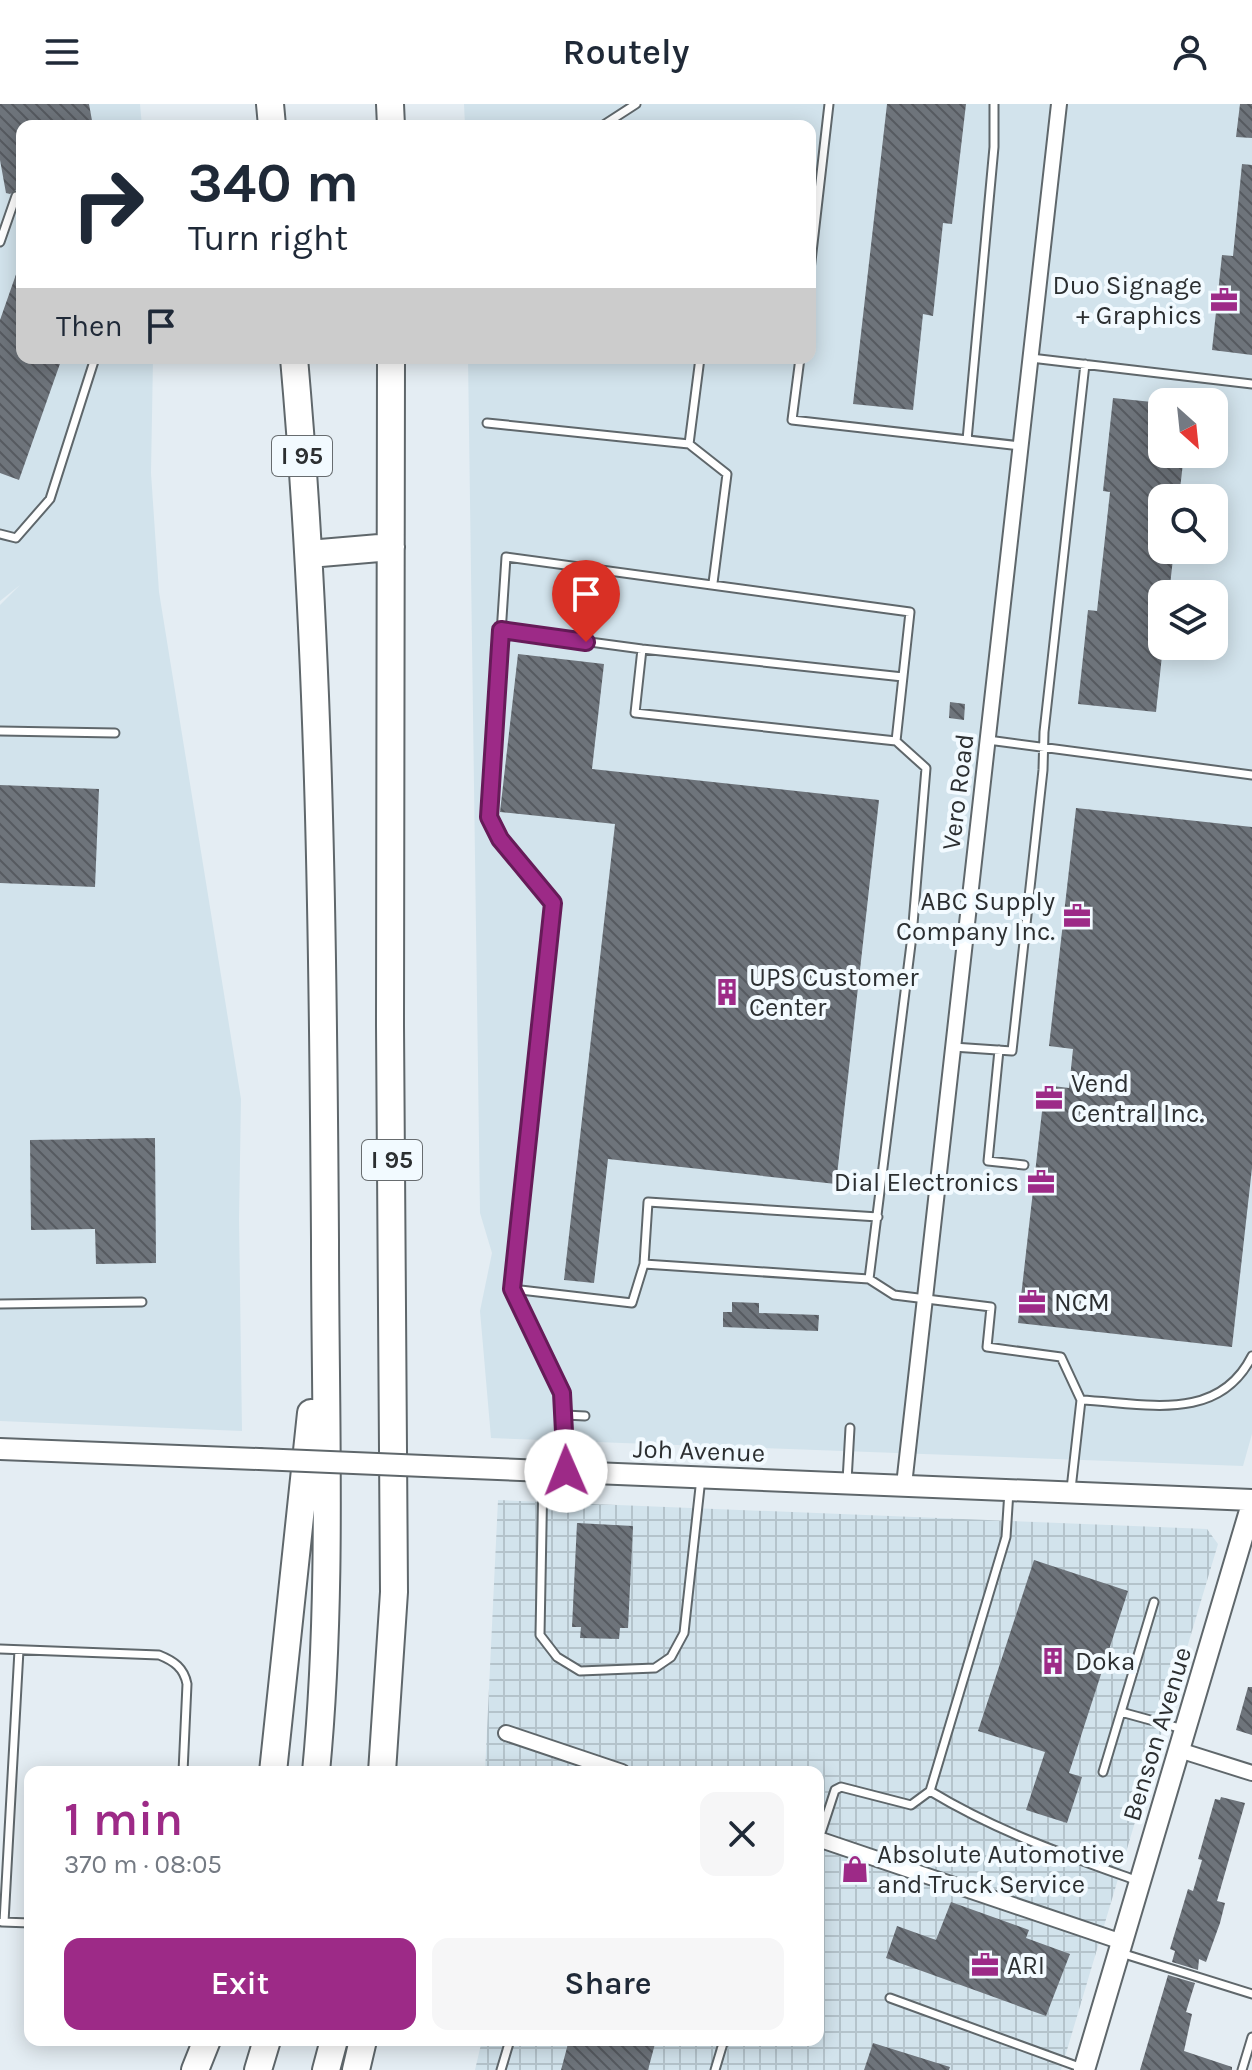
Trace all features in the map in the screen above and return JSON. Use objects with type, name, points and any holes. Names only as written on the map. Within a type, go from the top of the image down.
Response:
[{"type":"highway","name":"I 95","points":[[294,364],[309,554],[323,925],[325,1609],[316,1766]]},
{"type":"highway","name":"I 95","points":[[382,1766],[394,1592],[390,1025],[391,364]]},
{"type":"highway","points":[[309,554],[391,547]]},
{"type":"highway","points":[[274,1766],[325,1271]]},
{"type":"highway","points":[[394,1408],[402,1602],[398,1766]]},
{"type":"highway","points":[[195,2070],[205,2046]]},
{"type":"highway","points":[[212,2070],[218,2046]]},
{"type":"highway","points":[[258,2070],[265,2046]]},
{"type":"highway","points":[[326,2070],[332,2046]]},
{"type":"highway","points":[[356,2070],[362,2046]]},
{"type":"street","name":"Vero Road","points":[[904,1485],[1059,104]]},
{"type":"street","name":"Joh Avenue","points":[[0,1449],[1252,1502]]},
{"type":"street","name":"Benson Avenue","points":[[1084,2070],[1252,1502]]},
{"type":"street","points":[[506,1733],[589,1766]]},
{"type":"street","points":[[1179,1750],[1252,1773]]},
{"type":"street","points":[[824,1841],[1120,1947]]},
{"type":"lane","points":[[611,120],[636,104]]},
{"type":"lane","points":[[816,218],[829,104]]},
{"type":"lane","points":[[967,440],[994,147],[994,104]]},
{"type":"lane","points":[[0,242],[3,222],[16,196]]},
{"type":"lane","points":[[1031,358],[1252,384]]},
{"type":"lane","points":[[0,534],[16,538],[50,499],[93,364]]},
{"type":"lane","points":[[689,444],[699,364]]},
{"type":"lane","points":[[799,364],[792,420],[1021,446]]},
{"type":"lane","points":[[953,1047],[1012,1051],[1085,364]]},
{"type":"lane","points":[[487,423],[689,444],[727,474],[713,583]]},
{"type":"lane","points":[[566,1471],[562,1393],[512,1289],[553,903],[500,839],[489,817],[506,557],[910,612],[896,741]]},
{"type":"lane","points":[[501,630],[642,649],[903,677]]},
{"type":"lane","points":[[642,649],[635,713],[896,741],[926,768],[912,936],[869,1279]]},
{"type":"lane","points":[[0,731],[115,733]]},
{"type":"lane","points":[[988,740],[1252,775]]},
{"type":"lane","points":[[999,1050],[988,1161],[1024,1165]]},
{"type":"lane","points":[[512,1289],[632,1303],[644,1264],[648,1202],[878,1217]]},
{"type":"lane","points":[[644,1264],[869,1279],[894,1295],[991,1307],[987,1347],[1061,1357],[1081,1400],[1071,1492]]},
{"type":"lane","points":[[0,1304],[142,1302]]},
{"type":"lane","points":[[1081,1400],[1170,1405],[1198,1403],[1228,1388],[1245,1371],[1252,1356]]},
{"type":"lane","points":[[565,1415],[585,1416]]},
{"type":"lane","points":[[847,1483],[850,1428]]},
{"type":"lane","points":[[543,1470],[540,1635],[557,1657],[580,1671],[655,1668],[671,1657],[684,1633],[701,1477]]},
{"type":"lane","points":[[824,1824],[835,1790],[841,1787],[911,1805],[930,1791],[1006,1537],[1009,1490]]},
{"type":"lane","points":[[1103,1772],[1154,1602]]},
{"type":"lane","points":[[0,1649],[159,1655],[175,1663],[187,1684],[183,1766]]},
{"type":"lane","points":[[19,1650],[2,1922],[24,1923]]},
{"type":"lane","points":[[1121,1712],[1185,1730]]},
{"type":"lane","points":[[930,1791],[1018,1838],[1140,1881]]},
{"type":"lane","points":[[1120,1947],[1252,1994]]},
{"type":"lane","points":[[890,1998],[1084,2070]]},
{"type":"lane","points":[[1242,2070],[1252,2037]]},
{"type":"lane","points":[[501,2070],[508,2046]]},
{"type":"lane","points":[[715,2070],[722,2046]]},
{"type":"shaded area","points":[[0,104],[140,104],[141,120],[16,120],[16,364],[153,364],[151,473],[159,592],[241,1099],[242,1431],[0,1421],[0,605],[20,585],[0,601]]},
{"type":"shaded area","points":[[464,104],[1252,104],[1252,1434],[1243,1466],[491,1438],[480,1311],[492,1253],[480,1213],[468,364],[816,364],[816,120],[465,120]]},
{"type":"shaded area","points":[[498,1500],[1207,1529],[1218,1544],[1061,2070],[475,2070],[481,2046],[824,2046],[824,1766],[485,1766]]},
{"type":"building","points":[[0,104],[89,104],[92,120],[16,120],[16,190],[10,194],[6,193],[0,160]]},
{"type":"building","points":[[887,104],[966,104],[952,224],[943,223],[933,316],[923,314],[913,410],[853,404]]},
{"type":"building","points":[[1240,104],[1252,104],[1252,138],[1236,137]]},
{"type":"building","points":[[1242,164],[1252,165],[1252,355],[1212,350],[1222,255],[1233,256]]},
{"type":"building","points":[[16,274],[16,364],[60,364],[19,480],[0,473],[0,320]]},
{"type":"building","points":[[1113,398],[1148,402],[1148,468],[1182,468],[1181,484],[1148,484],[1148,564],[1172,564],[1171,580],[1148,580],[1148,660],[1162,660],[1156,712],[1078,704],[1088,610],[1097,611],[1110,492],[1103,491]]},
{"type":"building","name":"UPS Customer Center","points":[[518,654],[604,664],[592,769],[879,800],[836,1184],[608,1159],[594,1283],[564,1280],[615,824],[500,812]]},
{"type":"building","points":[[950,702],[965,704],[964,720],[949,718]]},
{"type":"building","points":[[0,785],[99,789],[95,887],[0,883]]},
{"type":"building","points":[[1076,808],[1252,827],[1252,1168],[1232,1347],[1018,1323],[1045,1085],[1069,1088],[1073,1049],[1049,1046]]},
{"type":"building","points":[[155,1138],[156,1263],[96,1264],[95,1229],[31,1230],[30,1140]]},
{"type":"building","points":[[732,1302],[759,1303],[759,1313],[819,1315],[818,1331],[723,1327],[723,1312],[732,1312]]},
{"type":"building","points":[[577,1523],[633,1526],[628,1628],[620,1628],[619,1639],[580,1638],[581,1627],[572,1627]]},
{"type":"building","name":"Doka","points":[[1034,1560],[1128,1591],[1069,1773],[1082,1777],[1067,1823],[1026,1810],[1045,1752],[978,1731]]},
{"type":"building","points":[[1248,1687],[1252,1687],[1252,1735],[1236,1730]]},
{"type":"building","points":[[1221,1797],[1245,1803],[1217,1901],[1225,1903],[1220,1923],[1206,1962],[1199,1959],[1198,1970],[1172,1962],[1175,1951],[1170,1949],[1188,1889],[1193,1891],[1202,1860],[1198,1859],[1215,1799],[1220,1800]]},
{"type":"building","name":"ARI","points":[[951,1902],[1029,1930],[1026,1938],[1070,1954],[1046,2016],[886,1958],[897,1926],[936,1940]]},
{"type":"building","points":[[1168,1975],[1195,1983],[1186,2012],[1192,2014],[1184,2051],[1232,2067],[1232,2070],[1140,2070]]},
{"type":"building","points":[[873,2043],[950,2067],[949,2070],[864,2070]]},
{"type":"building","points":[[567,2046],[654,2046],[648,2070],[561,2070]]},
{"type":"place","name":"Duo Signage + Graphics","points":[[1224,300]]},
{"type":"place","name":"ABC Supply Company Inc.","points":[[1077,916]]},
{"type":"place","name":"UPS Customer Center","points":[[727,992]]},
{"type":"place","name":"Vend Central Inc.","points":[[1049,1098]]},
{"type":"place","name":"Dial Electronics","points":[[1041,1182]]},
{"type":"place","name":"NCM","points":[[1032,1302]]},
{"type":"place","name":"Doka","points":[[1053,1661]]},
{"type":"place","name":"Absolute Automotive and Truck Service","points":[[855,1869]]},
{"type":"place","name":"ARI","points":[[985,1965]]},
{"type":"route","points":[[566,1471],[562,1393],[512,1289],[553,903],[500,839],[489,817],[501,630],[586,642]]}]
